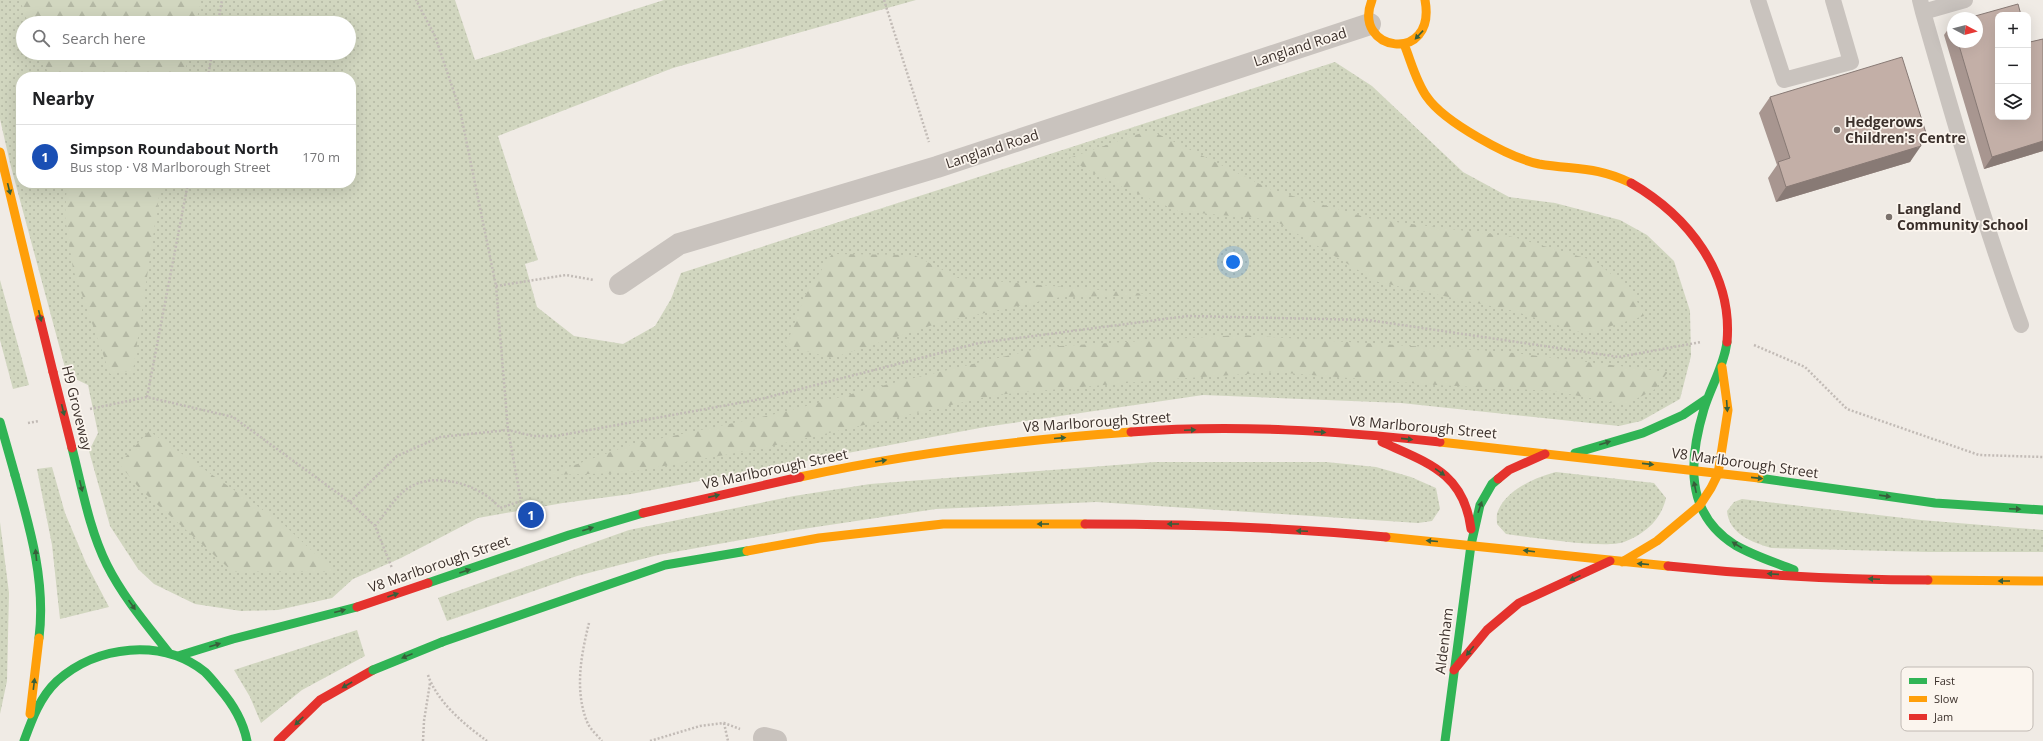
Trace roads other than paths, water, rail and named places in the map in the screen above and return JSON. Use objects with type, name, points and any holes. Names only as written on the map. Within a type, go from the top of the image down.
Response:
[{"type":"street","points":[[1372,0],[1368,14],[1373,32],[1387,43],[1404,44],[1414,41],[1421,35],[1426,27],[1428,8],[1425,0]]},
{"type":"street","name":"Langland Road","points":[[620,284],[679,244],[937,167],[1370,24]]},
{"type":"street","points":[[1404,44],[1426,95],[1447,116],[1486,142],[1531,162],[1600,171],[1645,191],[1668,209],[1686,227],[1704,250],[1717,274],[1724,297],[1728,338],[1722,367],[1701,418],[1693,469],[1693,486],[1700,505],[1711,521],[1727,538],[1747,551],[1812,577]]},
{"type":"street","name":"H9 Groveway","points":[[0,152],[89,516],[108,566],[131,604],[173,654]]},
{"type":"street","points":[[1622,562],[1657,540],[1700,505],[1718,474],[1728,410],[1722,367]]},
{"type":"street","points":[[1568,455],[1643,433],[1683,415],[1708,398]]},
{"type":"street","points":[[0,422],[34,542],[42,615],[29,723],[24,741]]},
{"type":"street","name":"V8 Marlborough Street","points":[[173,654],[357,607],[591,528],[654,510],[806,474],[944,451],[1029,441],[1196,429],[1299,430],[1368,435],[1693,469],[1718,474],[1775,480],[1917,501],[2043,510]]},
{"type":"street","points":[[1368,435],[1441,471],[1463,495],[1470,516],[1471,545]]},
{"type":"street","points":[[1471,545],[1480,505],[1492,484],[1509,470],[1547,453]]},
{"type":"street","points":[[278,741],[320,700],[373,670],[442,642],[666,565],[819,538],[943,524],[1188,524],[1345,533],[1471,545],[1610,561],[1812,577],[1887,580],[2043,581]]},
{"type":"street","name":"Aldenham","points":[[1445,741],[1471,545]]},
{"type":"street","points":[[1454,670],[1487,630],[1519,603],[1610,561]]},
{"type":"street","points":[[29,723],[42,698],[61,676],[85,660],[112,650],[141,648],[173,654],[201,669],[222,688],[237,711],[247,741]]},
{"type":"lane","points":[[1758,0],[1784,80],[1851,62],[1833,0]]},
{"type":"lane","points":[[1965,0],[1921,6],[1960,141],[1990,236],[2021,325]]},
{"type":"place","name":"Hedgerows Children's Centre","points":[[1837,130]]},
{"type":"place","name":"Langland Community School","points":[[1889,217]]},
{"type":"place","name":"Simpson Roundabout North","points":[[531,515]]}]
